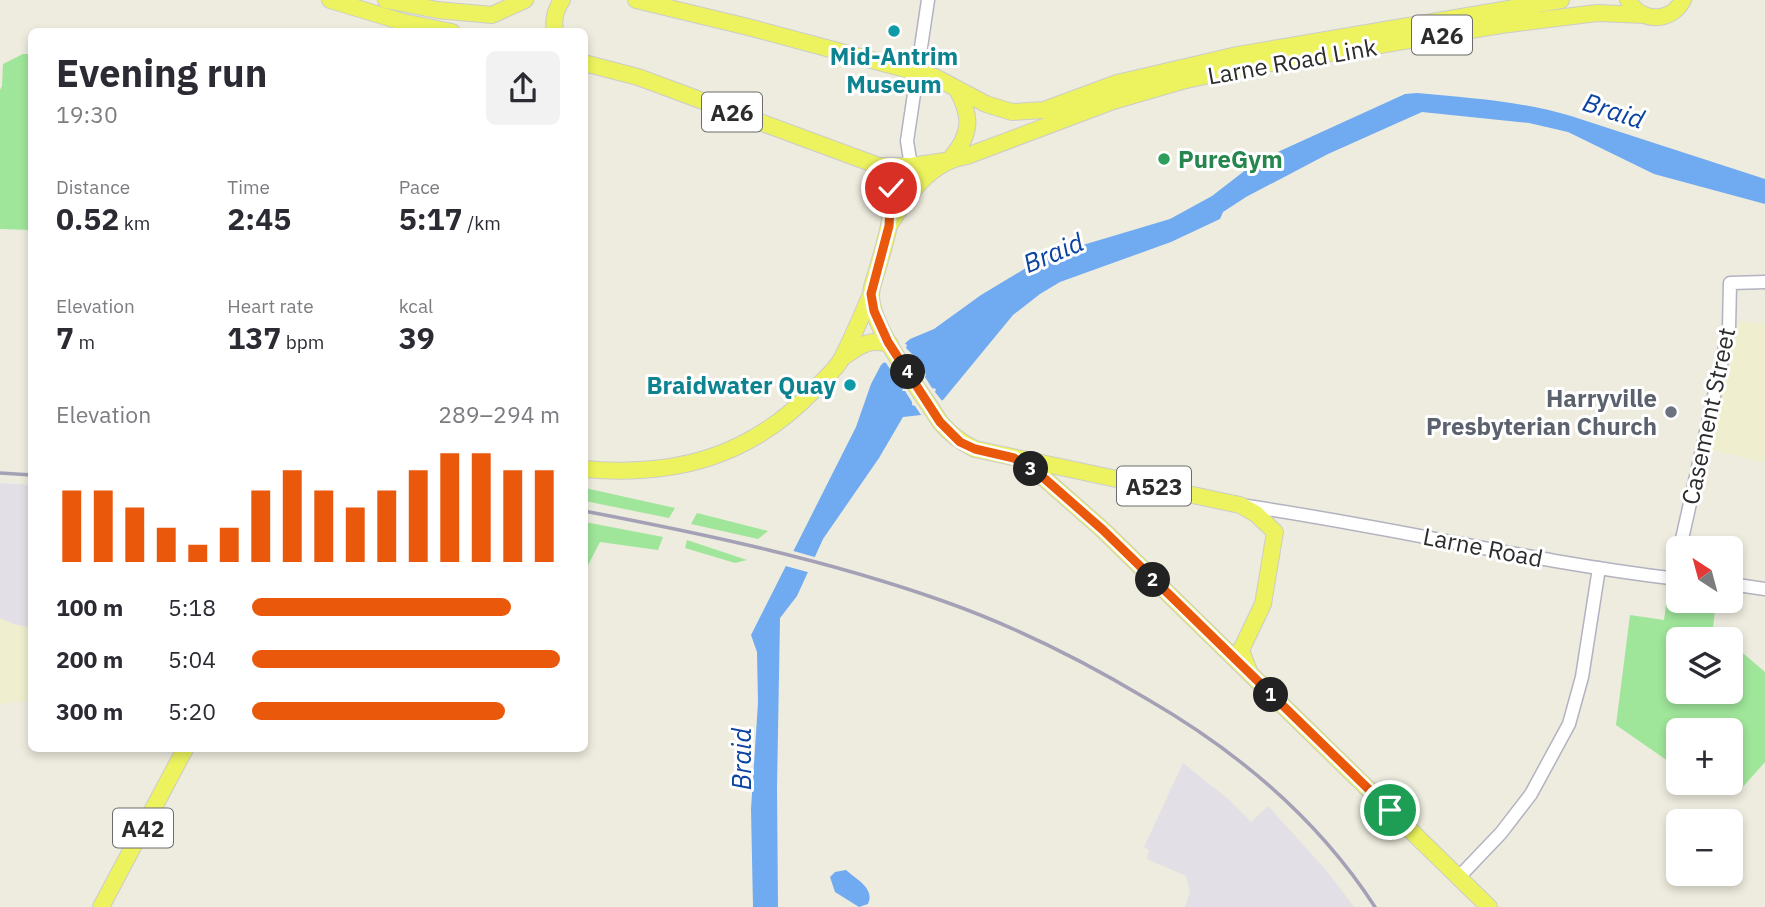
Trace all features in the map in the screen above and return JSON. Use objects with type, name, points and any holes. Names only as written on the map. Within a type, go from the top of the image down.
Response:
[{"type":"main road","points":[[330,0],[405,27]]},
{"type":"main road","points":[[386,0],[438,5],[492,15],[525,0]]},
{"type":"main road","points":[[555,28],[555,12],[562,0]]},
{"type":"main road","name":"A26","points":[[636,0],[748,27],[918,74]]},
{"type":"main road","name":"Larne Road Link","points":[[918,74],[935,77],[986,104],[1012,112],[1044,110],[1117,83],[1237,55],[1561,0]]},
{"type":"main road","points":[[1628,0],[1636,11],[1644,15]]},
{"type":"main road","name":"A26","points":[[1644,15],[1652,18],[1670,15],[1685,1]]},
{"type":"main road","points":[[433,28],[438,5]]},
{"type":"main road","name":"Larne Road Link","points":[[949,159],[967,156],[1125,97],[1182,80],[1501,25],[1597,13],[1644,15]]},
{"type":"main road","name":"A26","points":[[588,64],[638,77],[879,166],[911,166],[949,159]]},
{"type":"main road","points":[[889,226],[909,194],[960,147],[969,119],[967,106],[956,88]]},
{"type":"main road","points":[[842,358],[871,294],[889,226],[891,188],[879,166]]},
{"type":"main road","name":"A523","points":[[871,294],[879,325],[892,348],[940,422],[960,442],[975,449],[1014,458],[1240,505],[1256,514],[1275,532]]},
{"type":"main road","points":[[588,469],[673,467],[735,448],[761,435],[791,414],[842,358],[867,342],[878,341],[892,348]]},
{"type":"main road","name":"A523","points":[[1014,458],[1045,479],[1103,530],[1489,907]]},
{"type":"main road","points":[[1068,469],[1065,484],[1070,501]]},
{"type":"main road","points":[[1250,674],[1241,650],[1263,604],[1275,532]]},
{"type":"main road","points":[[1210,635],[1231,641],[1245,637]]},
{"type":"main road","name":"A42","points":[[101,907],[183,752]]},
{"type":"street","points":[[911,166],[906,148],[928,0]]},
{"type":"street","name":"Casement Street","points":[[1682,536],[1729,329],[1730,283],[1765,282]]},
{"type":"street","name":"A523","points":[[1240,505],[1288,512]]},
{"type":"street","points":[[1275,532],[1280,519],[1288,512]]},
{"type":"street","name":"Larne Road","points":[[1288,512],[1598,568],[1666,577]]},
{"type":"street","points":[[1459,877],[1501,834],[1531,794],[1574,714],[1593,617],[1598,568]]},
{"type":"street","points":[[1743,586],[1765,589]]},
{"type":"shaded area","points":[[1738,321],[1765,324],[1765,463],[1709,449],[1713,441],[1733,344],[1729,342],[1731,333],[1736,334]]},
{"type":"shaded area","points":[[0,483],[28,485],[28,627],[0,618]]},
{"type":"shaded area","points":[[0,618],[28,627],[28,700],[0,704]]},
{"type":"shaded area","points":[[1183,763],[1227,798],[1251,822],[1268,806],[1327,871],[1354,907],[1185,907],[1190,892],[1186,876],[1147,859],[1149,850],[1144,847]]},
{"type":"green space","points":[[28,54],[28,230],[0,229],[0,90],[3,64]]},
{"type":"green space","points":[[588,489],[675,508],[669,518],[588,502]]},
{"type":"green space","points":[[697,513],[768,531],[758,539],[691,524]]},
{"type":"green space","points":[[588,523],[663,537],[658,550],[600,542],[588,565]]},
{"type":"green space","points":[[687,540],[747,560],[735,563],[685,548]]},
{"type":"green space","points":[[1666,605],[1666,613],[1715,613],[1713,627],[1666,627],[1666,704],[1743,704],[1743,653],[1765,672],[1765,762],[1743,787],[1743,718],[1666,718],[1666,760],[1616,725],[1630,615],[1664,620]]},
{"type":"water","points":[[1405,94],[1514,103],[1571,116],[1765,179],[1765,204],[1654,174],[1568,132],[1529,123],[1422,112],[1328,154],[1246,197],[1223,212],[1220,219],[1171,242],[1060,282],[1040,294],[1013,315],[943,400],[921,415],[903,417],[879,458],[823,539],[797,596],[780,618],[778,907],[753,907],[751,809],[758,703],[757,652],[751,635],[856,427],[871,384],[881,365],[910,339],[934,329],[981,295],[1046,256],[1170,219],[1212,196],[1256,162]]},
{"type":"water","points":[[846,870],[867,889],[870,898],[868,904],[859,907],[835,892],[830,877],[835,872]]},
{"type":"pier","points":[[902,341],[916,358],[926,374],[925,377],[943,402],[921,415],[883,362],[883,358]]},
{"type":"pier","points":[[790,550],[818,558],[811,573],[782,565]]},
{"type":"railway","points":[[0,473],[28,475]]},
{"type":"railway","points":[[588,512],[720,539],[899,586],[969,611],[1073,657],[1180,719],[1244,764],[1302,816],[1353,875],[1375,907]]},
{"type":"place","name":"Mid-Antrim Museum","points":[[894,31]]},
{"type":"place","name":"PureGym","points":[[1164,159]]},
{"type":"place","name":"Braidwater Quay","points":[[850,385]]},
{"type":"place","name":"Harryville Presbyterian Church","points":[[1671,412]]},
{"type":"route","points":[[891,188],[889,226],[871,294],[874,311],[888,342],[948,432],[975,449],[1014,458],[1045,479],[1103,530],[1390,810]]},
{"type":"water label","name":"Braid","points":[[1614,110]]},
{"type":"water label","name":"Braid","points":[[1053,252]]},
{"type":"water label","name":"Braid","points":[[741,759]]}]
